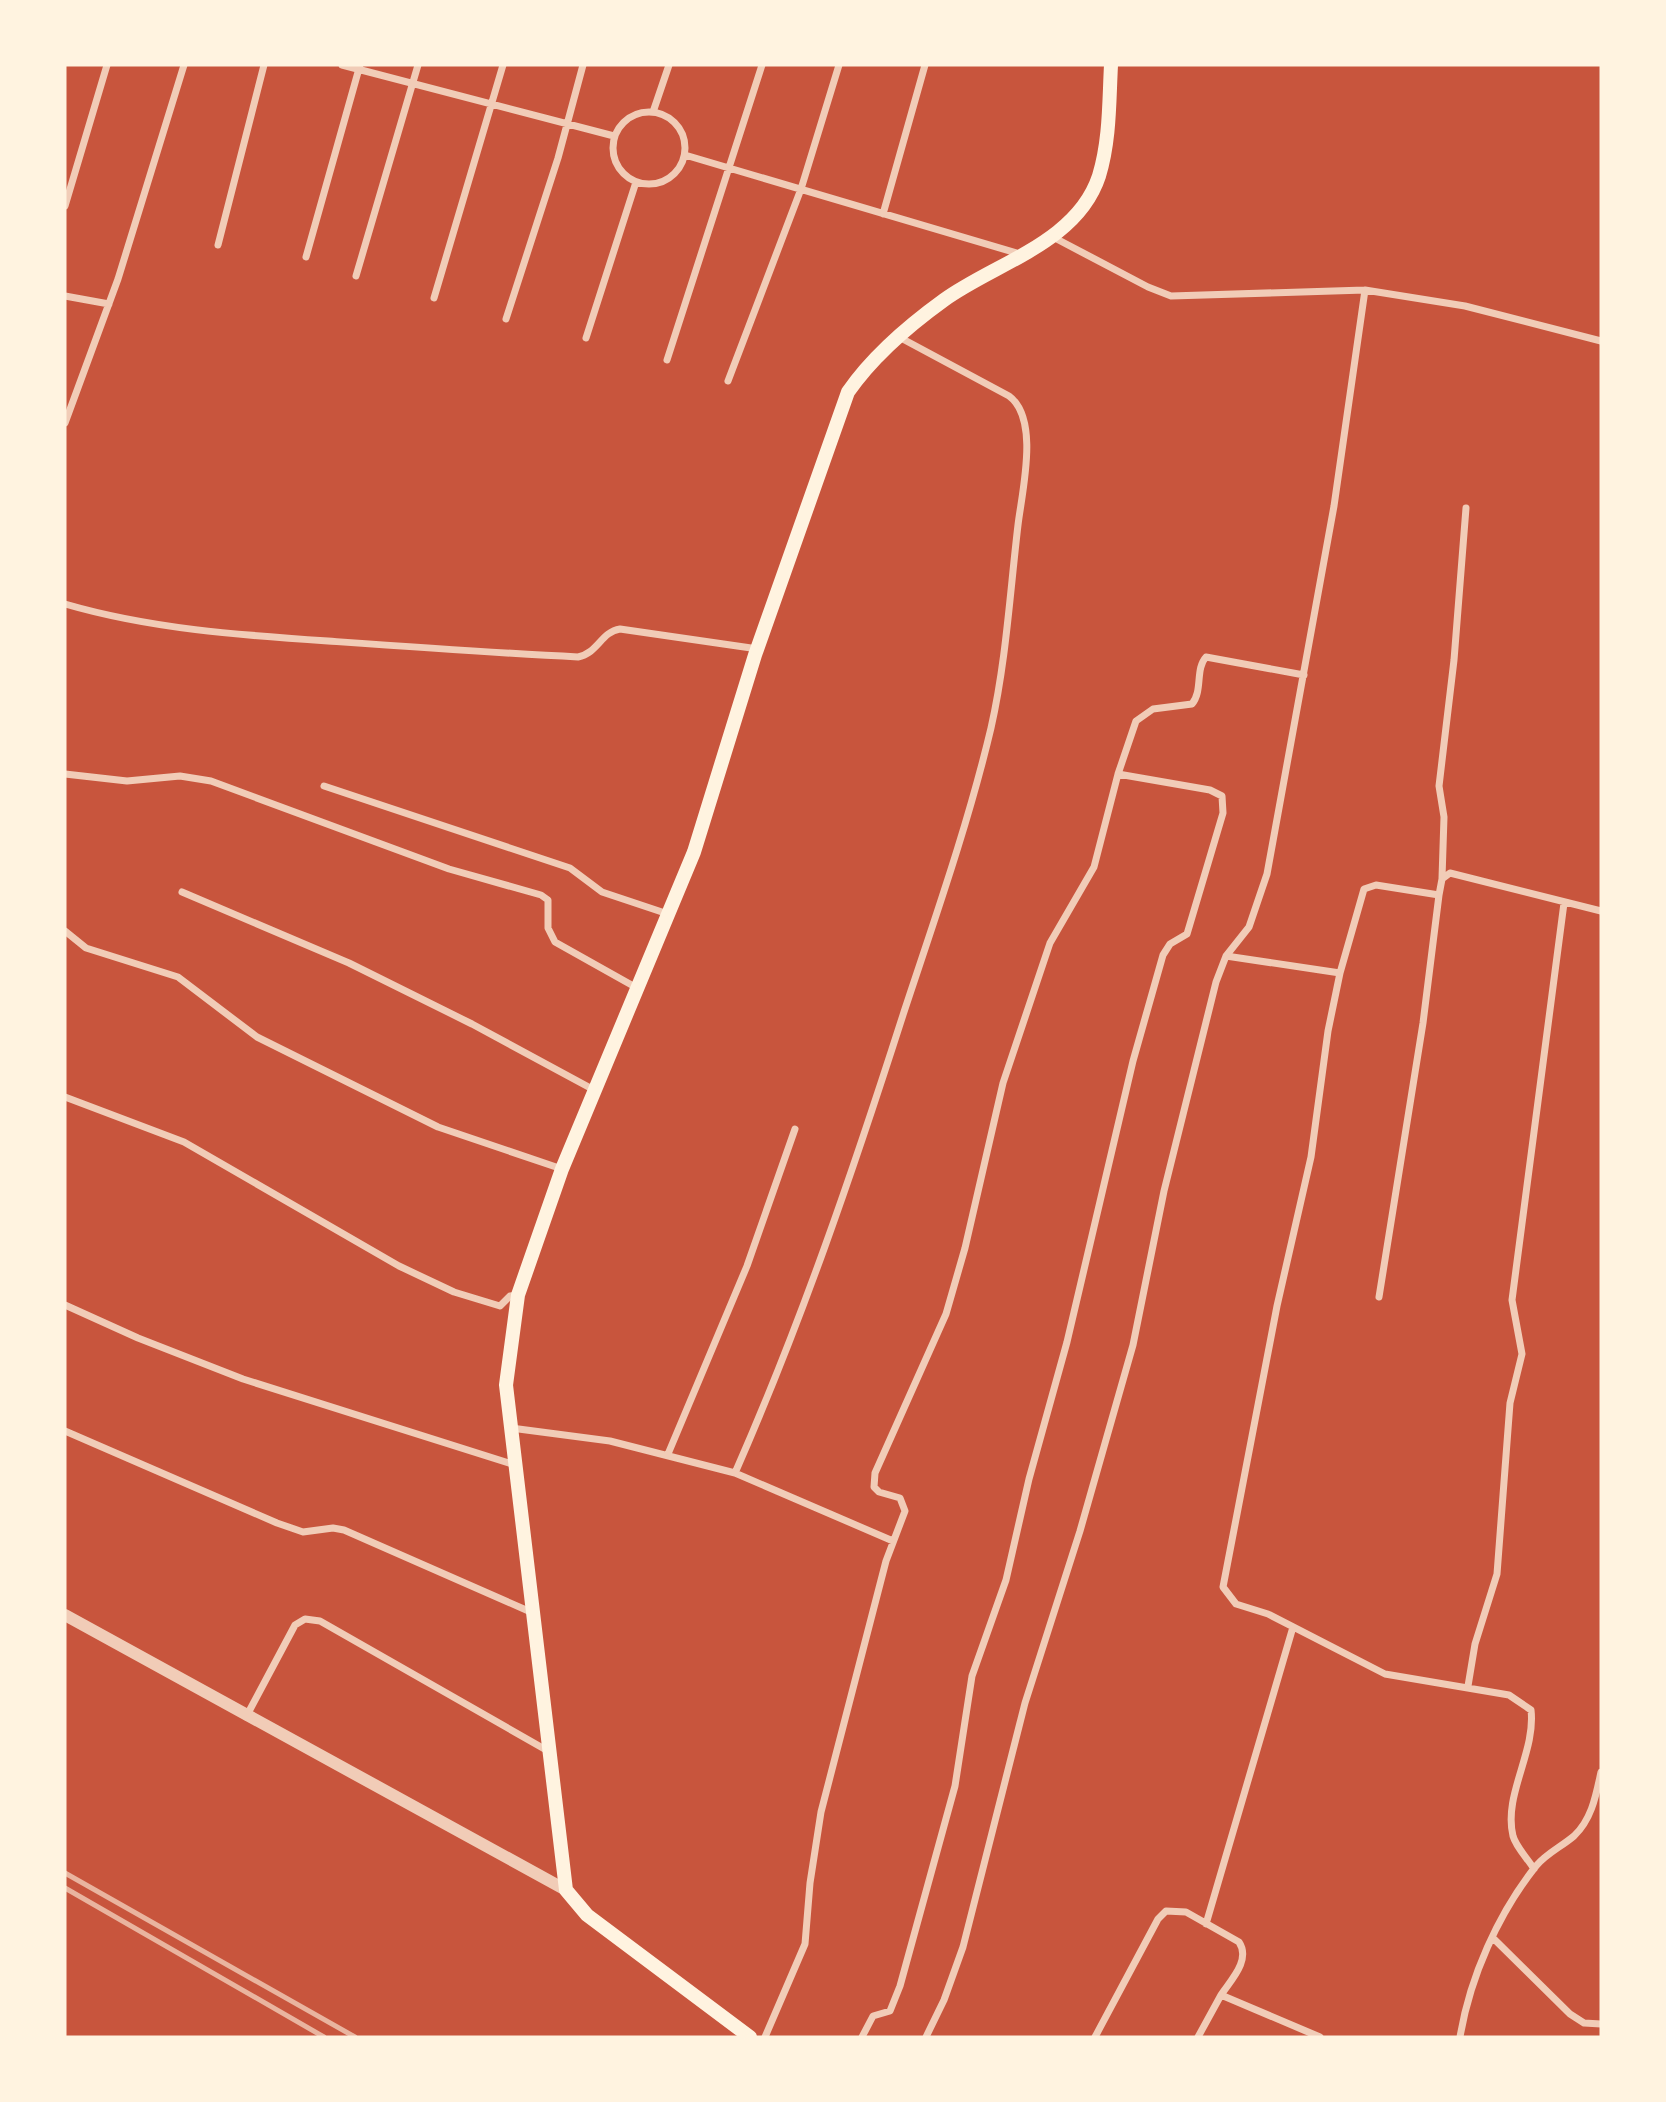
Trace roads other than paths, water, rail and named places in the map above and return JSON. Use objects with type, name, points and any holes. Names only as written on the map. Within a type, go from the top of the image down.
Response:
[{"type":"main road","points":[[750,2037],[716,2008],[587,1914],[566,1891],[506,1385],[518,1295],[562,1169],[694,852],[758,649],[848,392],[864,368],[944,300],[1024,255],[1050,236],[1086,202],[1098,177],[1108,136],[1111,65]]},
{"type":"street","points":[[65,206],[107,65]]},
{"type":"street","points":[[65,422],[109,304],[184,65]]},
{"type":"street","points":[[218,245],[264,65]]},
{"type":"street","points":[[342,65],[360,67],[614,136]]},
{"type":"street","points":[[356,276],[418,65]]},
{"type":"street","points":[[434,298],[503,65]]},
{"type":"street","points":[[506,319],[568,124],[583,65]]},
{"type":"street","points":[[653,112],[669,65]]},
{"type":"street","points":[[667,360],[762,65]]},
{"type":"street","points":[[728,381],[801,189],[839,65]]},
{"type":"street","points":[[883,214],[925,65]]},
{"type":"street","points":[[306,257],[360,67]]},
{"type":"street","points":[[653,112],[672,120],[680,130],[685,155],[674,174],[664,181],[653,184],[636,182],[618,165],[614,136],[626,119],[636,113],[653,112]]},
{"type":"street","points":[[685,155],[1024,255]]},
{"type":"street","points":[[586,338],[636,182]]},
{"type":"street","points":[[1050,236],[1171,296],[1365,290],[1465,306],[1601,341]]},
{"type":"street","points":[[926,2037],[944,2000],[963,1947],[1025,1703],[1080,1531],[1129,1359],[1181,1118],[1216,982],[1226,956],[1249,927],[1264,886],[1336,494],[1365,290]]},
{"type":"street","points":[[65,296],[109,304]]},
{"type":"street","points":[[735,1473],[777,1377],[844,1197],[971,799],[998,690],[1024,471],[1024,414],[1020,404],[1009,396],[899,337]]},
{"type":"street","points":[[1379,1297],[1423,1023],[1442,878],[1444,817],[1439,786],[1454,660],[1466,508]]},
{"type":"street","points":[[65,604],[116,619],[213,633],[475,652],[578,657],[592,652],[607,634],[620,629],[758,649]]},
{"type":"street","points":[[765,2037],[805,1944],[810,1883],[821,1812],[905,1506],[900,1498],[879,1492],[873,1481],[875,1472],[932,1348],[949,1304],[965,1248],[1003,1083],[1050,943],[1094,867],[1118,774],[1139,716],[1153,709],[1192,704],[1196,700],[1203,659],[1304,675]]},
{"type":"street","points":[[65,774],[127,781],[180,776],[211,781],[449,869],[541,895],[548,900],[548,928],[555,942],[638,988]]},
{"type":"street","points":[[862,2037],[873,2016],[890,2011],[900,1986],[956,1786],[972,1676],[1006,1580],[1029,1479],[1067,1342],[1133,1061],[1163,955],[1170,944],[1185,939],[1223,813],[1224,802],[1217,793],[1118,774]]},
{"type":"street","points":[[324,786],[570,867],[602,892],[668,915]]},
{"type":"street","points":[[1442,878],[1454,873],[1601,911]]},
{"type":"street","points":[[1439,895],[1376,885],[1364,889],[1340,973],[1328,1031],[1311,1157],[1279,1293],[1223,1587],[1236,1604],[1268,1614],[1385,1674],[1468,1686],[1508,1695],[1531,1710],[1533,1728],[1512,1813],[1513,1838],[1534,1869]]},
{"type":"street","points":[[182,891],[349,963],[472,1024],[596,1091]]},
{"type":"street","points":[[1468,1686],[1475,1644],[1497,1574],[1510,1403],[1522,1354],[1512,1300],[1564,903]]},
{"type":"street","points":[[65,931],[86,948],[178,977],[257,1037],[438,1127],[562,1169]]},
{"type":"street","points":[[1226,956],[1340,973]]},
{"type":"street","points":[[65,1097],[184,1142],[399,1266],[454,1292],[500,1306],[510,1296],[518,1295]]},
{"type":"street","points":[[668,1454],[747,1266],[795,1129]]},
{"type":"street","points":[[65,1305],[138,1338],[243,1379],[516,1465]]},
{"type":"street","points":[[511,1427],[610,1441],[735,1473],[893,1542]]},
{"type":"street","points":[[65,1431],[277,1523],[303,1532],[333,1528],[344,1530],[534,1613]]},
{"type":"street","points":[[65,1615],[566,1891]]},
{"type":"street","points":[[246,1717],[295,1625],[305,1619],[320,1621],[551,1753]]},
{"type":"street","points":[[1206,1924],[1293,1627]]},
{"type":"street","points":[[1460,2037],[1470,1989],[1493,1938],[1534,1869],[1546,1855],[1574,1836],[1587,1819],[1601,1772]]},
{"type":"street","points":[[1095,2037],[1158,1919],[1166,1911],[1175,1910],[1186,1912],[1239,1942],[1242,1948],[1241,1964],[1198,2037]]},
{"type":"street","points":[[1493,1938],[1570,2014],[1584,2023],[1601,2024]]},
{"type":"street","points":[[1221,1995],[1320,2037]]},
{"type":"railway","points":[[65,1873],[355,2037]]},
{"type":"railway","points":[[65,1888],[324,2037]]}]
